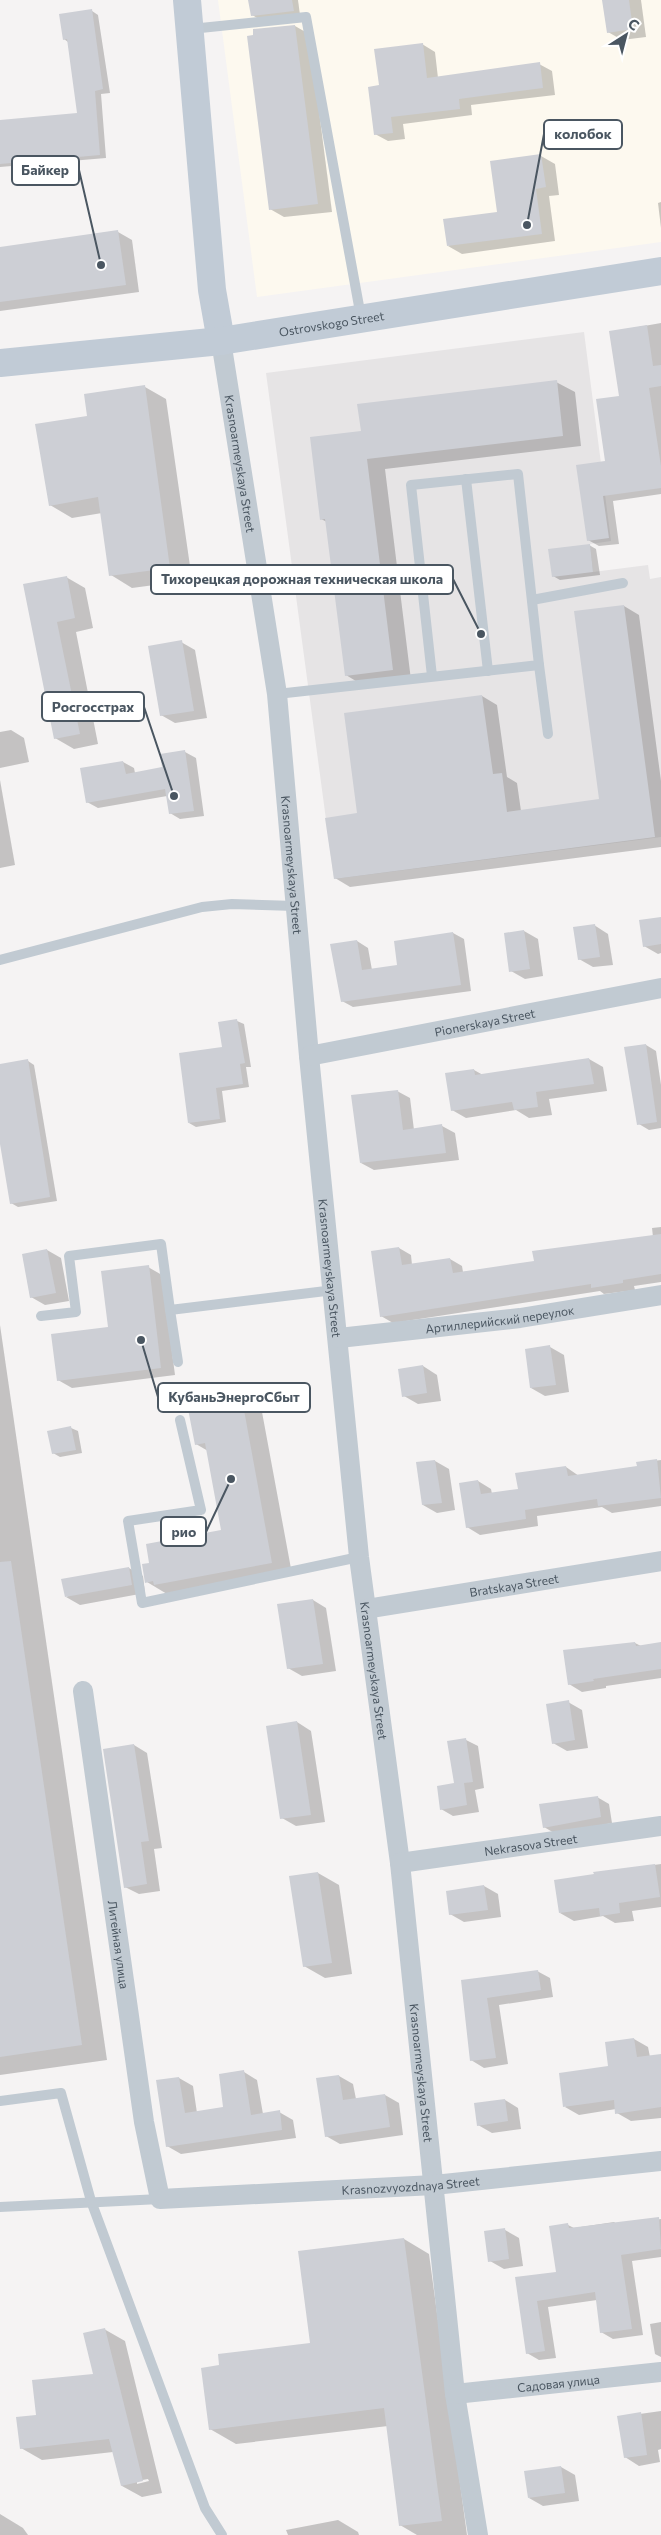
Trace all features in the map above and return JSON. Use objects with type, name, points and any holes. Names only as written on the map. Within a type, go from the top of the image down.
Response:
[{"type":"street","name":"Krasnoarmeyskaya Street","points":[[187,0],[212,290],[277,694],[309,1056],[334,1290],[359,1558],[400,1863],[456,2394],[478,2535]]},
{"type":"street","name":"Ostrovskogo Street","points":[[0,363],[221,341],[661,270]]},
{"type":"street","name":"Pionerskaya Street","points":[[309,1056],[661,988]]},
{"type":"street","name":"Артиллерийский переулок","points":[[338,1338],[520,1318],[661,1295]]},
{"type":"street","name":"Bratskaya Street","points":[[366,1609],[661,1561]]},
{"type":"street","name":"Литейная улица","points":[[83,1690],[144,2122],[160,2198]]},
{"type":"street","name":"Nekrasova Street","points":[[400,1863],[661,1826]]},
{"type":"street","name":"Krasnozvyozdnaya Street","points":[[160,2198],[434,2184],[661,2161]]},
{"type":"street","name":"Садовая улица","points":[[456,2394],[661,2372]]},
{"type":"lane","points":[[191,29],[306,17],[361,318]]},
{"type":"lane","points":[[432,676],[411,485],[518,474],[548,734]]},
{"type":"lane","points":[[466,479],[488,670]]},
{"type":"lane","points":[[532,600],[623,583]]},
{"type":"lane","points":[[277,694],[539,665]]},
{"type":"lane","points":[[0,960],[202,907],[232,904],[295,906]]},
{"type":"lane","points":[[42,1316],[76,1312],[69,1256],[161,1244],[178,1362]]},
{"type":"lane","points":[[170,1310],[334,1290]]},
{"type":"lane","points":[[180,1420],[201,1510],[128,1522],[142,1603],[359,1558]]},
{"type":"lane","points":[[0,2101],[61,2093],[91,2201],[205,2508],[222,2535]]},
{"type":"lane","points":[[0,2208],[160,2198]]},
{"type":"shaded area","points":[[218,0],[661,0],[661,242],[257,297]]},
{"type":"shaded area","points":[[584,332],[611,541],[590,544],[593,572],[648,565],[650,579],[661,577],[661,837],[334,879],[266,373]]},
{"type":"building","points":[[248,0],[292,0],[294,11],[251,16]]},
{"type":"building","points":[[602,0],[629,0],[633,29],[607,33]]},
{"type":"building","points":[[92,9],[103,89],[95,91],[100,155],[0,164],[0,120],[77,113],[67,39],[63,40],[59,14]]},
{"type":"building","points":[[295,25],[318,204],[269,210],[247,36],[253,35],[253,29]]},
{"type":"building","points":[[423,43],[427,78],[540,62],[543,88],[459,99],[460,109],[391,117],[393,133],[374,135],[368,87],[379,85],[374,49]]},
{"type":"building","points":[[541,154],[546,187],[536,189],[542,234],[447,246],[443,219],[497,212],[490,161]]},
{"type":"building","points":[[118,230],[126,285],[0,302],[0,247]]},
{"type":"building","points":[[647,325],[653,366],[661,365],[661,386],[649,388],[661,466],[661,488],[603,496],[609,538],[587,541],[576,465],[605,461],[596,399],[619,396],[609,331]]},
{"type":"building","points":[[557,380],[563,436],[367,459],[393,670],[345,676],[325,519],[320,520],[310,437],[361,431],[357,404]]},
{"type":"building","points":[[145,385],[170,568],[109,576],[98,497],[49,506],[35,424],[87,416],[84,394]]},
{"type":"building","points":[[590,544],[593,572],[552,577],[548,549]]},
{"type":"building","points":[[67,576],[75,618],[57,622],[80,734],[54,739],[23,584]]},
{"type":"building","points":[[624,605],[655,837],[334,879],[325,818],[357,813],[344,713],[482,695],[493,774],[502,773],[507,812],[599,799],[574,611]]},
{"type":"building","points":[[182,640],[194,711],[160,716],[148,646]]},
{"type":"building","points":[[185,750],[194,811],[169,814],[165,789],[86,803],[80,768],[123,761],[126,774],[162,767],[160,754]]},
{"type":"building","points":[[661,917],[661,944],[643,947],[639,920]]},
{"type":"building","points":[[595,924],[600,957],[578,960],[573,927]]},
{"type":"building","points":[[524,930],[530,969],[509,972],[504,933]]},
{"type":"building","points":[[453,932],[461,985],[341,1002],[330,944],[357,940],[362,970],[397,965],[394,941]]},
{"type":"building","points":[[237,1019],[245,1063],[240,1064],[243,1084],[216,1088],[220,1119],[188,1123],[179,1053],[222,1047],[218,1022]]},
{"type":"building","points":[[646,1044],[657,1122],[637,1125],[624,1047]]},
{"type":"building","points":[[589,1058],[594,1084],[536,1092],[538,1107],[514,1110],[512,1102],[451,1111],[445,1073],[474,1069],[475,1075]]},
{"type":"building","points":[[28,1059],[50,1197],[10,1204],[0,1144],[0,1064]]},
{"type":"building","points":[[398,1090],[403,1130],[442,1124],[446,1153],[360,1163],[351,1095]]},
{"type":"building","points":[[661,1234],[661,1274],[623,1280],[623,1283],[591,1288],[591,1284],[380,1317],[371,1251],[399,1247],[402,1265],[450,1258],[453,1273],[534,1261],[532,1251]]},
{"type":"building","points":[[47,1249],[56,1293],[30,1298],[22,1254]]},
{"type":"building","points":[[149,1265],[161,1368],[57,1381],[51,1334],[108,1327],[101,1271]]},
{"type":"building","points":[[550,1345],[556,1385],[530,1388],[525,1349]]},
{"type":"building","points":[[423,1365],[427,1393],[402,1397],[398,1369]]},
{"type":"building","points":[[242,1399],[272,1563],[154,1585],[153,1581],[145,1583],[142,1564],[149,1563],[146,1544],[221,1530],[205,1443],[195,1445],[188,1409]]},
{"type":"building","points":[[71,1426],[76,1450],[52,1454],[47,1431]]},
{"type":"building","points":[[657,1459],[661,1498],[598,1506],[597,1499],[525,1510],[526,1519],[466,1528],[459,1483],[478,1480],[481,1494],[518,1489],[515,1473],[566,1466],[568,1476],[637,1466],[636,1462]]},
{"type":"building","points":[[435,1460],[442,1503],[422,1505],[416,1462]]},
{"type":"building","points":[[11,1561],[82,2045],[0,2057],[0,1562]]},
{"type":"building","points":[[129,1567],[132,1585],[65,1597],[61,1579]]},
{"type":"building","points":[[313,1599],[323,1664],[287,1669],[277,1604]]},
{"type":"building","points":[[635,1642],[636,1646],[661,1642],[661,1669],[593,1679],[594,1681],[568,1685],[563,1650]]},
{"type":"building","points":[[569,1700],[575,1740],[552,1744],[546,1704]]},
{"type":"building","points":[[297,1721],[311,1815],[280,1819],[266,1726]]},
{"type":"building","points":[[466,1738],[473,1782],[464,1783],[467,1805],[440,1810],[437,1786],[454,1783],[447,1741]]},
{"type":"building","points":[[134,1744],[149,1841],[141,1842],[147,1884],[124,1888],[103,1749]]},
{"type":"building","points":[[598,1796],[601,1817],[543,1828],[539,1804]]},
{"type":"building","points":[[655,1864],[660,1897],[619,1903],[620,1913],[600,1916],[599,1908],[559,1913],[554,1880],[594,1874],[593,1872]]},
{"type":"building","points":[[318,1872],[332,1963],[303,1967],[289,1876]]},
{"type":"building","points":[[484,1885],[488,1910],[449,1915],[446,1891]]},
{"type":"building","points":[[538,1970],[541,1990],[487,1998],[496,2058],[470,2061],[461,1980]]},
{"type":"building","points":[[634,2038],[637,2057],[661,2054],[661,2107],[615,2114],[614,2100],[563,2107],[559,2073],[608,2066],[605,2042]]},
{"type":"building","points":[[244,2070],[251,2115],[280,2110],[282,2130],[166,2147],[156,2080],[179,2077],[185,2113],[223,2107],[219,2074]]},
{"type":"building","points":[[339,2075],[343,2100],[385,2094],[390,2127],[325,2137],[316,2078]]},
{"type":"building","points":[[505,2099],[508,2121],[477,2126],[474,2103]]},
{"type":"building","points":[[659,2217],[661,2249],[621,2255],[632,2329],[600,2333],[595,2292],[537,2301],[545,2351],[526,2354],[515,2277],[556,2272],[549,2226],[568,2223],[569,2228]]},
{"type":"building","points":[[505,2228],[509,2259],[488,2262],[484,2231]]},
{"type":"building","points":[[404,2238],[442,2521],[399,2526],[384,2408],[209,2430],[201,2368],[219,2365],[218,2354],[310,2343],[298,2251]]},
{"type":"building","points":[[105,2328],[143,2481],[121,2486],[109,2439],[20,2449],[16,2417],[36,2415],[32,2380],[93,2374],[83,2333]]},
{"type":"building","points":[[641,2412],[647,2455],[624,2458],[617,2416]]},
{"type":"building","points":[[561,2466],[565,2493],[528,2498],[524,2471]]},
{"type":"place","name":"колобок","points":[[527,225]]},
{"type":"place","name":"Байкер","points":[[101,265]]},
{"type":"place","name":"Тихорецкая дорожная техническая школа","points":[[481,634]]},
{"type":"place","name":"Росгосстрах","points":[[174,796]]},
{"type":"place","name":"КубаньЭнергоСбыт","points":[[141,1340]]},
{"type":"place","name":"рио","points":[[231,1479]]}]
